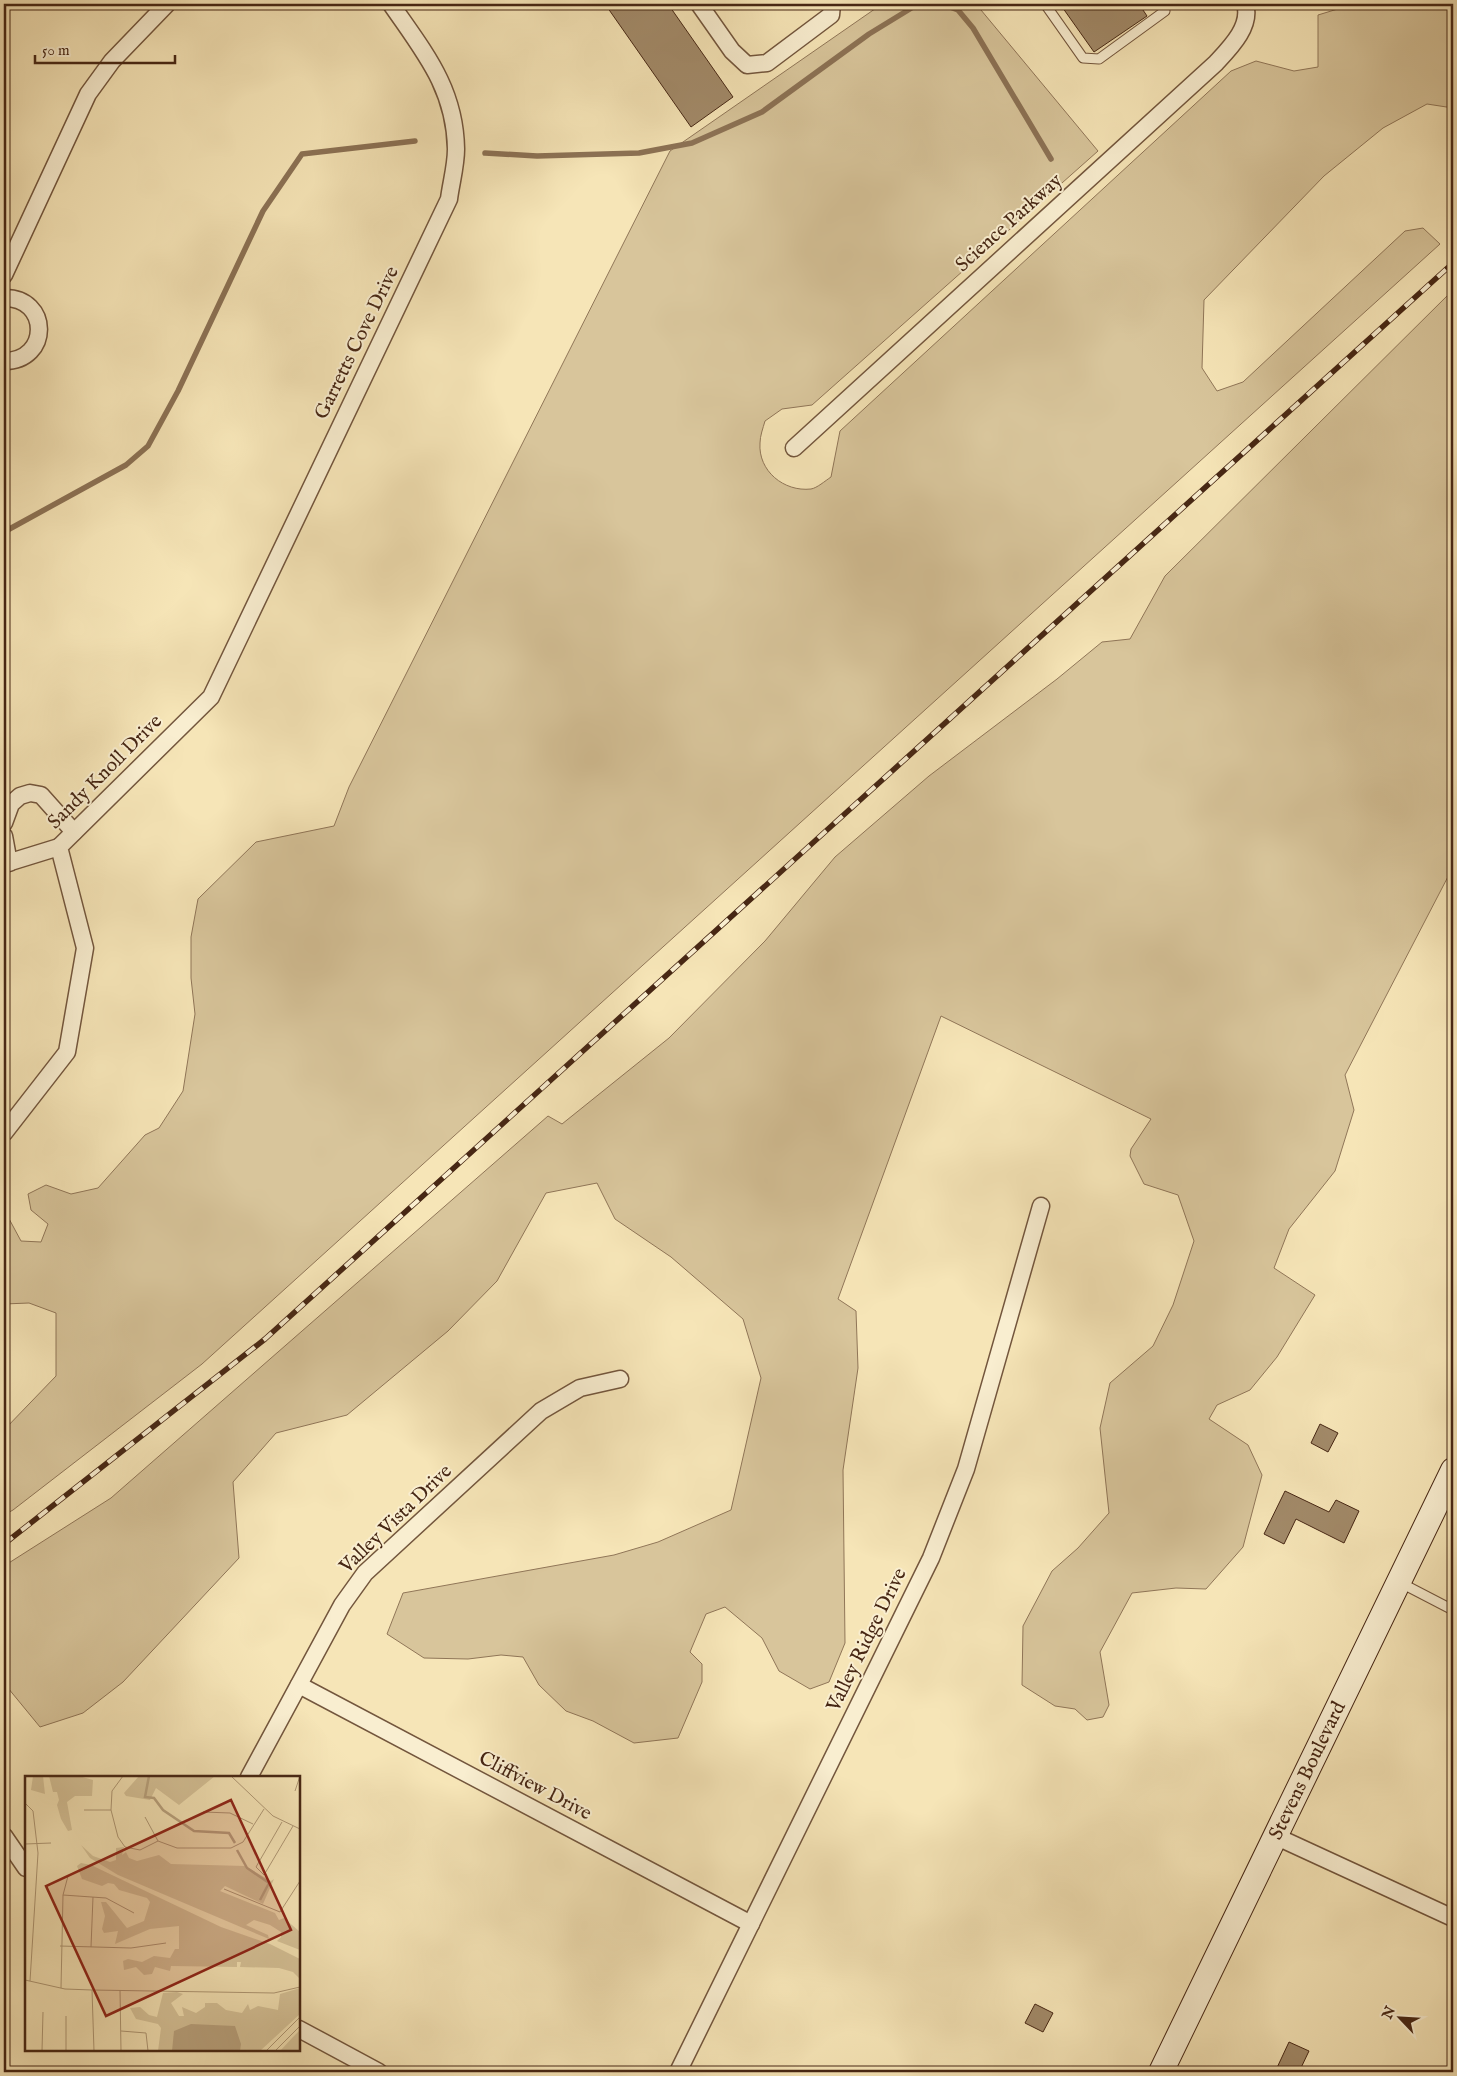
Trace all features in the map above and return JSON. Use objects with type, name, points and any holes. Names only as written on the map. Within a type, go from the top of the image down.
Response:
[{"type":"street","points":[[4,276],[88,94],[112,61],[167,4]]},
{"type":"street","name":"Garretts Cove Drive","points":[[211,697],[449,199],[456,150],[453,113],[436,69],[391,4]]},
{"type":"street","points":[[699,4],[732,51],[747,65],[767,63],[831,15],[832,4]]},
{"type":"street","name":"Science Parkway","points":[[794,448],[1216,63],[1246,23],[1245,4]]},
{"type":"street","points":[[4,298],[12,298],[23,302],[31,308],[37,318],[40,329],[38,340],[28,353],[14,361],[4,361]]},
{"type":"street","name":"Sandy Knoll Drive","points":[[4,1133],[67,1052],[85,948],[59,847],[211,697]]},
{"type":"street","points":[[4,823],[11,804],[20,796],[30,793],[41,795],[74,832]]},
{"type":"street","points":[[4,836],[6,864],[59,847]]},
{"type":"street","name":"Valley Ridge Drive","points":[[678,2072],[931,1558],[966,1469],[1041,1206]]},
{"type":"street","name":"Valley Vista Drive","points":[[250,1776],[342,1605],[365,1573],[541,1411],[580,1388],[620,1379]]},
{"type":"street","name":"Stevens Boulevard","points":[[1161,2072],[1399,1582],[1451,1482]]},
{"type":"street","name":"Cliffview Drive","points":[[300,1685],[751,1924]]},
{"type":"street","points":[[4,1836],[25,1867]]},
{"type":"street","points":[[1275,1836],[1453,1918]]},
{"type":"street","points":[[300,2030],[379,2072]]},
{"type":"lane","points":[[1045,4],[1083,58],[1099,60],[1166,11],[1163,4]]},
{"type":"lane","points":[[1399,1582],[1453,1610]]},
{"type":"shaded area","points":[[882,4],[976,4],[1098,151],[812,405],[782,409],[765,421],[760,443],[763,462],[775,478],[791,487],[811,489],[831,477],[840,431],[1231,71],[1256,61],[1294,71],[1318,67],[1318,15],[1354,4],[1453,4],[1453,108],[1427,104],[1383,128],[1324,176],[1204,300],[1202,368],[1217,391],[1243,382],[1405,231],[1423,228],[1440,244],[202,1364],[4,1515],[4,1430],[56,1376],[56,1313],[29,1303],[4,1304],[4,1198],[7,1215],[21,1241],[41,1242],[48,1224],[31,1210],[28,1194],[46,1185],[71,1194],[98,1188],[145,1135],[159,1128],[183,1091],[195,1014],[191,978],[191,937],[198,899],[256,842],[334,826],[349,787],[670,151]]},
{"type":"shaded area","points":[[1453,290],[1453,867],[1345,1075],[1354,1110],[1335,1171],[1289,1229],[1274,1268],[1315,1295],[1277,1357],[1250,1390],[1217,1405],[1209,1419],[1248,1445],[1262,1475],[1243,1547],[1206,1589],[1176,1588],[1132,1593],[1100,1652],[1109,1705],[1103,1717],[1087,1720],[1075,1709],[1055,1706],[1022,1685],[1023,1626],[1052,1571],[1078,1548],[1109,1513],[1100,1428],[1110,1383],[1153,1346],[1173,1305],[1194,1241],[1178,1195],[1144,1184],[1130,1156],[1131,1149],[1151,1119],[941,1016],[838,1299],[856,1311],[858,1368],[843,1470],[845,1643],[829,1682],[810,1689],[779,1671],[762,1638],[725,1607],[706,1614],[690,1652],[702,1664],[702,1682],[678,1738],[634,1743],[593,1721],[566,1711],[539,1685],[523,1657],[501,1655],[468,1659],[424,1658],[387,1634],[403,1593],[614,1555],[658,1542],[731,1510],[761,1378],[743,1319],[671,1257],[615,1219],[597,1183],[546,1193],[497,1281],[448,1331],[347,1415],[276,1433],[233,1482],[239,1558],[123,1682],[83,1713],[40,1727],[8,1688],[4,1689],[4,1566],[111,1498],[548,1116],[562,1124],[669,1038],[765,941],[835,857],[929,776],[1057,679],[1102,642],[1130,639],[1165,576]]},
{"type":"building","points":[[605,4],[668,4],[733,97],[691,127]]},
{"type":"building","points":[[1060,4],[1139,4],[1147,16],[1094,52]]},
{"type":"building","points":[[1320,1424],[1338,1433],[1328,1452],[1311,1443]]},
{"type":"building","points":[[1285,1491],[1329,1512],[1336,1500],[1359,1511],[1344,1543],[1296,1519],[1284,1544],[1264,1534]]},
{"type":"building","points":[[1035,2004],[1053,2013],[1043,2032],[1025,2023]]},
{"type":"building","points":[[1289,2042],[1309,2051],[1299,2072],[1275,2072]]},
{"type":"waterway","points":[[485,153],[537,156],[639,153],[692,143],[762,112],[869,34],[918,4]]},
{"type":"waterway","points":[[942,4],[958,10],[973,28],[1051,159]]},
{"type":"waterway","points":[[4,532],[126,465],[148,446],[178,391],[263,211],[302,154],[415,141]]},
{"type":"railway","points":[[4,1544],[265,1339],[1453,263]]}]
